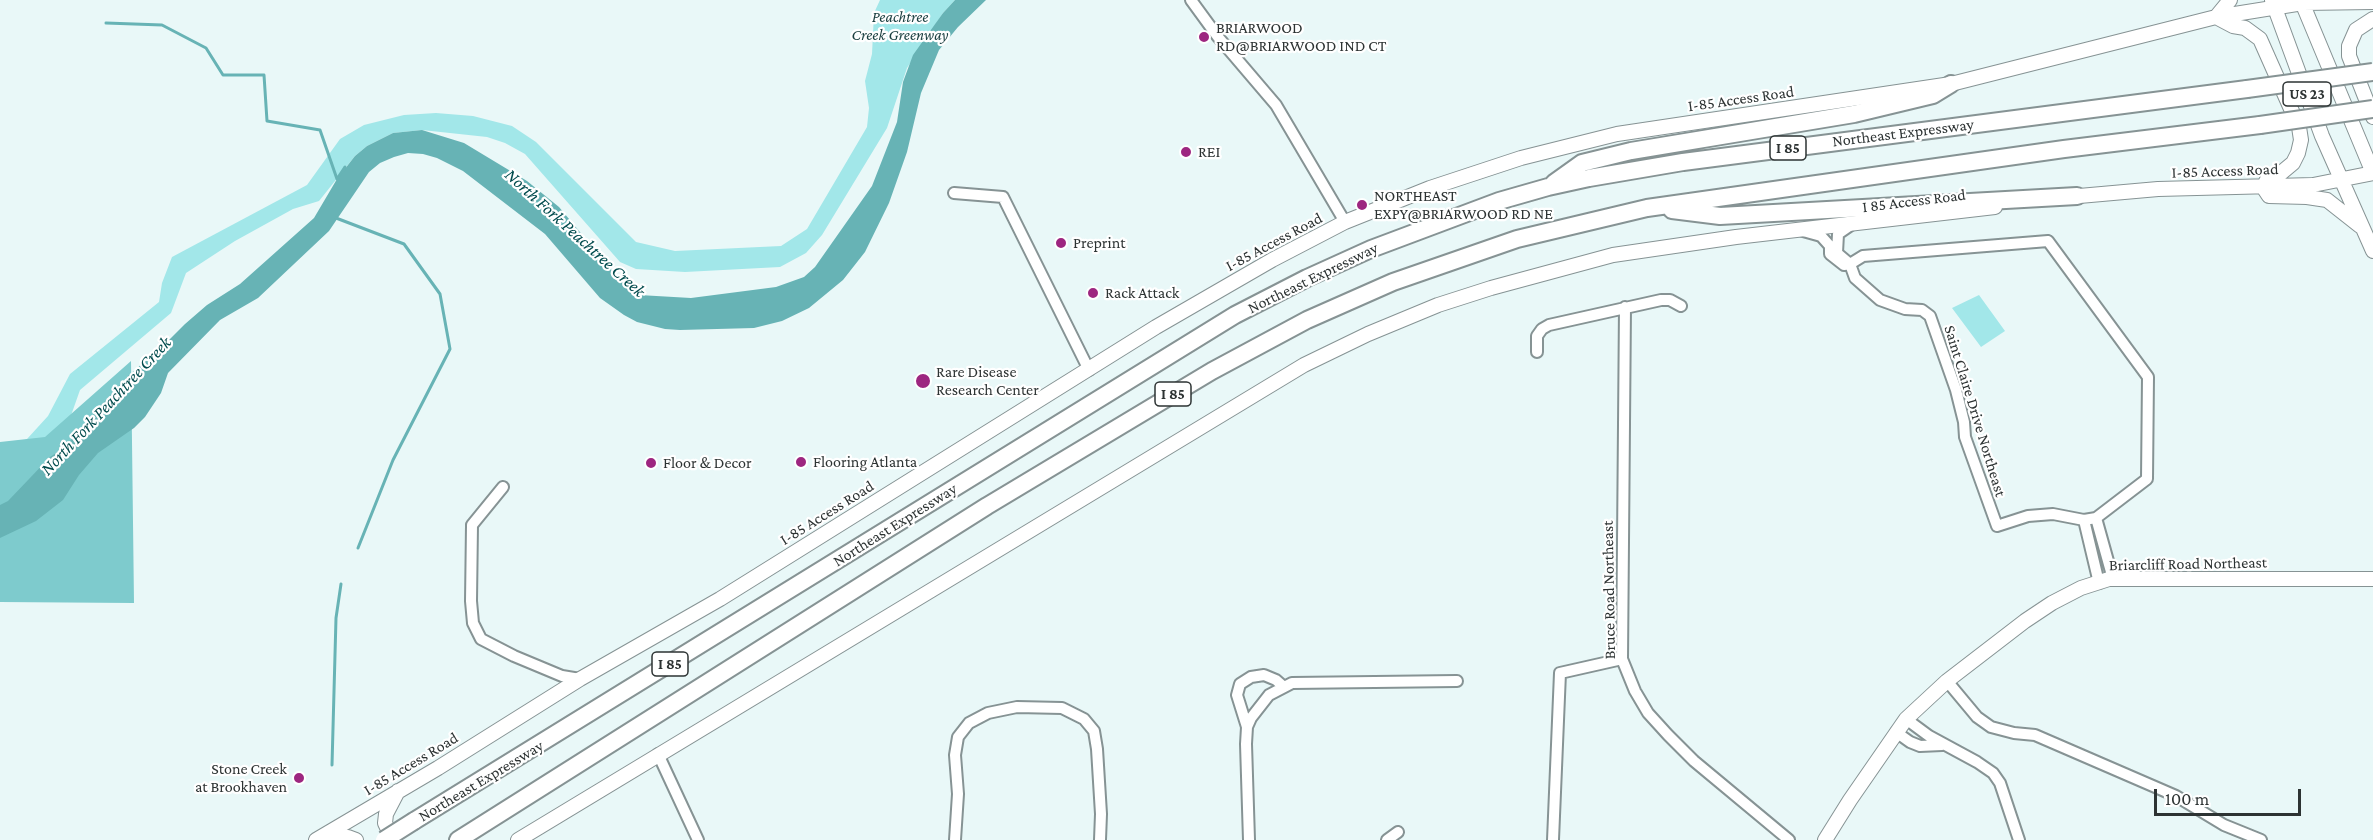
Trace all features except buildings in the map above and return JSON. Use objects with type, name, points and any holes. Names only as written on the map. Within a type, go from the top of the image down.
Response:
[{"type":"highway","name":"Northeast Expressway","points":[[384,840],[1235,315],[1371,249],[1444,220],[1548,187],[1683,162],[2373,72]]},
{"type":"highway","points":[[1548,187],[1582,163],[1631,151],[1854,114],[1933,95],[1951,84]]},
{"type":"highway","name":"Northeast Expressway","points":[[458,840],[987,506],[1212,371],[1307,320],[1393,282],[1474,252],[1563,226],[1647,208],[2064,148],[2373,109]]},
{"type":"highway","points":[[1647,208],[1720,216],[2077,196]]},
{"type":"main road","points":[[2230,0],[2216,17],[2233,26],[2245,28],[2260,39],[2299,127],[2301,140],[2293,163],[2281,173],[2269,176],[2263,186],[2269,196],[2307,196],[2327,200],[2363,228]]},
{"type":"main road","name":"US 23","points":[[2302,2],[2373,173]]},
{"type":"main road","name":"I-85 Access Road","points":[[316,840],[580,679],[720,599],[1156,327],[1272,260],[1345,222],[1452,179],[1579,142],[1658,127],[1951,84],[2274,4],[2373,2]]},
{"type":"main road","name":"US 23","points":[[2274,4],[2322,136],[2373,251]]},
{"type":"main road","points":[[2373,19],[2356,30],[2349,46],[2349,56],[2373,117]]},
{"type":"main road","name":"I-85 Access Road","points":[[2077,196],[2158,189],[2313,185],[2373,173]]},
{"type":"main road","name":"I 85 Access Road","points":[[658,754],[1320,356],[1438,305],[1613,255],[1755,235],[2077,196]]},
{"type":"main road","name":"Briarcliff Road Northeast","points":[[1825,840],[1906,719],[1947,681],[2052,603],[2081,588],[2113,579],[2373,579]]},
{"type":"main road","points":[[518,840],[658,754]]},
{"type":"main road","points":[[393,840],[385,823],[386,814],[398,791]]},
{"type":"main road","points":[[327,840],[348,837],[356,840]]},
{"type":"street","points":[[1192,0],[1218,37],[1276,105],[1345,222]]},
{"type":"street","points":[[954,193],[1004,197],[1089,370]]},
{"type":"street","points":[[1833,246],[1838,234],[1851,225]]},
{"type":"street","name":"Saint Claire Drive Northeast","points":[[1800,230],[1821,236],[1833,246],[1830,254],[1844,266],[1863,256],[2048,241],[2148,377],[2146,479],[2096,518],[2084,520],[2053,514],[2028,516],[1997,526],[1965,437],[1964,422],[1956,390],[1930,316],[1922,310],[1905,309],[1880,300],[1855,278],[1851,264]]},
{"type":"street","points":[[1537,352],[1538,336],[1542,329],[1549,325],[1661,300],[1670,300],[1681,306]]},
{"type":"street","name":"Bruce Road Northeast","points":[[1625,307],[1622,658],[1635,691],[1648,713],[1668,735],[1694,762],[1789,840]]},
{"type":"street","points":[[503,487],[471,525],[473,623],[481,639],[562,676],[580,679]]},
{"type":"street","points":[[2096,518],[2113,579]]},
{"type":"street","points":[[2084,520],[2098,583]]},
{"type":"street","points":[[2089,543],[2102,540]]},
{"type":"street","points":[[1553,840],[1560,673],[1622,658]]},
{"type":"street","points":[[1247,727],[1237,695],[1240,684],[1251,677],[1264,675],[1276,680],[1284,687]]},
{"type":"street","points":[[1249,840],[1247,727],[1251,718],[1269,695],[1292,683],[1457,681]]},
{"type":"street","points":[[1947,681],[1977,717],[1991,727],[2035,735],[2176,796],[2224,825],[2261,840]]},
{"type":"street","points":[[955,840],[958,794],[955,755],[958,737],[969,723],[988,713],[1017,707],[1062,708],[1084,719],[1094,731],[1101,814],[1100,840]]},
{"type":"street","points":[[1906,719],[1944,745],[1993,773],[2001,783],[2019,840]]},
{"type":"street","points":[[1896,732],[1920,746],[1944,745]]},
{"type":"street","points":[[658,754],[698,840]]},
{"type":"street","points":[[1387,840],[1398,832]]},
{"type":"green space","name":"Peachtree Creek Greenway","points":[[880,0],[955,0],[943,13],[907,68],[887,128],[822,235],[806,253],[780,267],[685,272],[636,269],[620,262],[525,154],[505,143],[487,137],[422,130],[393,133],[367,146],[355,156],[319,201],[293,209],[235,241],[186,273],[171,313],[80,390],[68,424],[46,450],[0,451],[27,439],[48,416],[70,374],[159,302],[162,283],[172,257],[307,185],[340,139],[364,125],[404,115],[436,113],[473,116],[512,126],[536,142],[636,242],[675,251],[781,246],[807,229],[867,127],[869,108],[865,81],[872,54],[874,13]]},
{"type":"green space","points":[[1979,295],[2005,331],[1981,347],[1952,308]]},
{"type":"shaded area","points":[[131,361],[134,603],[0,602],[0,442],[45,437]]},
{"type":"water","name":"North Fork Peachtree Creek","points":[[955,0],[986,0],[958,27],[939,50],[921,93],[907,152],[889,203],[865,252],[843,280],[809,308],[782,321],[754,328],[680,330],[637,322],[600,298],[545,234],[463,171],[437,158],[408,153],[380,163],[369,172],[329,231],[258,298],[220,320],[168,373],[161,393],[145,417],[134,428],[98,453],[79,475],[63,500],[36,521],[0,538],[0,505],[8,501],[50,457],[82,430],[128,376],[207,305],[240,284],[314,218],[337,179],[355,156],[367,146],[393,133],[422,130],[464,143],[527,181],[559,207],[620,280],[639,295],[691,298],[776,287],[804,277],[815,267],[872,186],[897,122],[903,82],[913,55]]},
{"type":"waterway","points":[[106,23],[162,25],[206,48],[223,75],[264,75],[267,121],[320,130],[337,179],[345,167],[344,170]]},
{"type":"waterway","points":[[336,218],[404,244],[440,294],[450,349],[393,460],[358,548]]},
{"type":"waterway","points":[[332,765],[336,618],[341,584]]},
{"type":"place","name":"BRIARWOOD RD@BRIARWOOD IND CT","points":[[1204,37]]},
{"type":"place","name":"REI","points":[[1186,152]]},
{"type":"place","name":"NORTHEAST EXPY@BRIARWOOD RD NE","points":[[1362,205]]},
{"type":"place","name":"Preprint","points":[[1061,243]]},
{"type":"place","name":"Rack Attack","points":[[1093,293]]},
{"type":"place","name":"Rare Disease Research Center","points":[[923,381]]},
{"type":"place","name":"Flooring Atlanta","points":[[801,462]]},
{"type":"place","name":"Floor & Decor","points":[[651,463]]},
{"type":"place","name":"Stone Creek at Brookhaven","points":[[299,778]]}]
